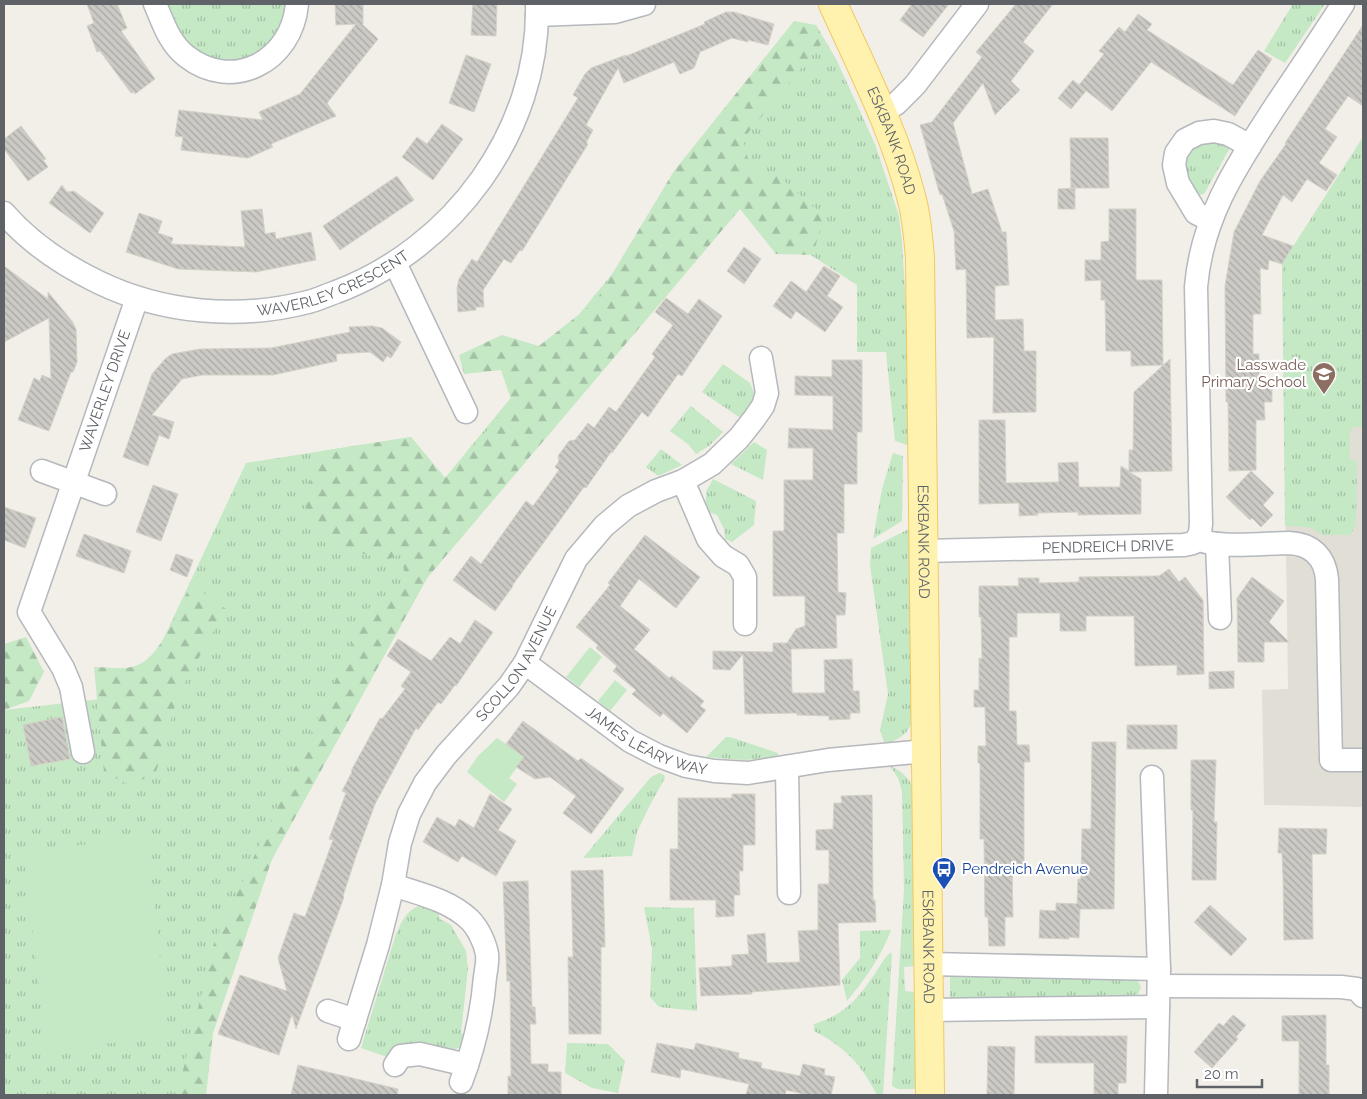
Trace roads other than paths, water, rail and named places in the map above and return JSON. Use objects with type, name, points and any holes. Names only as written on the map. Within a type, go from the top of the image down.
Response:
[{"type":"main road","name":"ESKBANK ROAD","points":[[834,4],[881,111],[903,168],[913,202],[920,266],[930,964],[930,1095]]},
{"type":"street","points":[[155,4],[166,31],[184,55],[198,64],[227,72],[257,66],[270,58],[290,34],[295,20],[297,4]]},
{"type":"street","name":"WAVERLEY CRESCENT","points":[[4,213],[30,238],[55,258],[95,280],[137,298],[204,311],[235,312],[267,310],[309,302],[356,284],[395,263],[434,234],[476,188],[493,162],[511,128],[528,77],[534,47],[537,9],[615,12],[644,4]]},
{"type":"street","points":[[881,111],[896,104],[914,85],[977,4]]},
{"type":"street","points":[[1220,618],[1207,541],[1200,533],[1196,287],[1202,245],[1210,220],[1229,180],[1343,4]]},
{"type":"street","points":[[1210,220],[1196,213],[1178,183],[1174,165],[1176,153],[1185,140],[1199,133],[1214,131],[1228,134],[1250,146]]},
{"type":"street","points":[[395,263],[466,412]]},
{"type":"street","name":"WAVERLEY DRIVE","points":[[83,752],[71,687],[63,668],[28,612],[137,298]]},
{"type":"street","name":"SCOLLON AVENUE","points":[[328,1011],[352,1030],[378,945],[393,885],[400,843],[410,814],[425,783],[446,755],[509,686],[525,662],[576,559],[604,526],[628,506],[656,491],[684,480],[712,464],[739,438],[763,406],[767,393],[761,358]]},
{"type":"street","points":[[42,471],[105,494]]},
{"type":"street","points":[[684,480],[708,539],[724,556],[738,565],[745,577],[746,624]]},
{"type":"street","name":"PENDREICH DRIVE","points":[[924,551],[1184,545],[1207,541],[1299,543],[1308,547],[1317,552],[1323,560],[1326,569],[1331,760],[1363,760]]},
{"type":"street","name":"JAMES LEARY WAY","points":[[525,662],[630,741],[659,756],[686,766],[714,771],[748,773],[828,760],[926,751]]},
{"type":"street","points":[[782,881],[787,768]]},
{"type":"street","points":[[1152,777],[1158,987],[1156,1095]]},
{"type":"street","points":[[393,885],[443,902],[471,921],[487,955],[484,995],[474,1048],[464,1074],[420,1054],[402,1056],[395,1065]]},
{"type":"street","points":[[930,964],[1158,987],[1361,987]]},
{"type":"street","points":[[930,1010],[1158,987]]},
{"type":"place","name":"Lasswade Primary School","points":[[1324,395]]},
{"type":"place","name":"Pendreich Avenue","points":[[944,890]]}]
